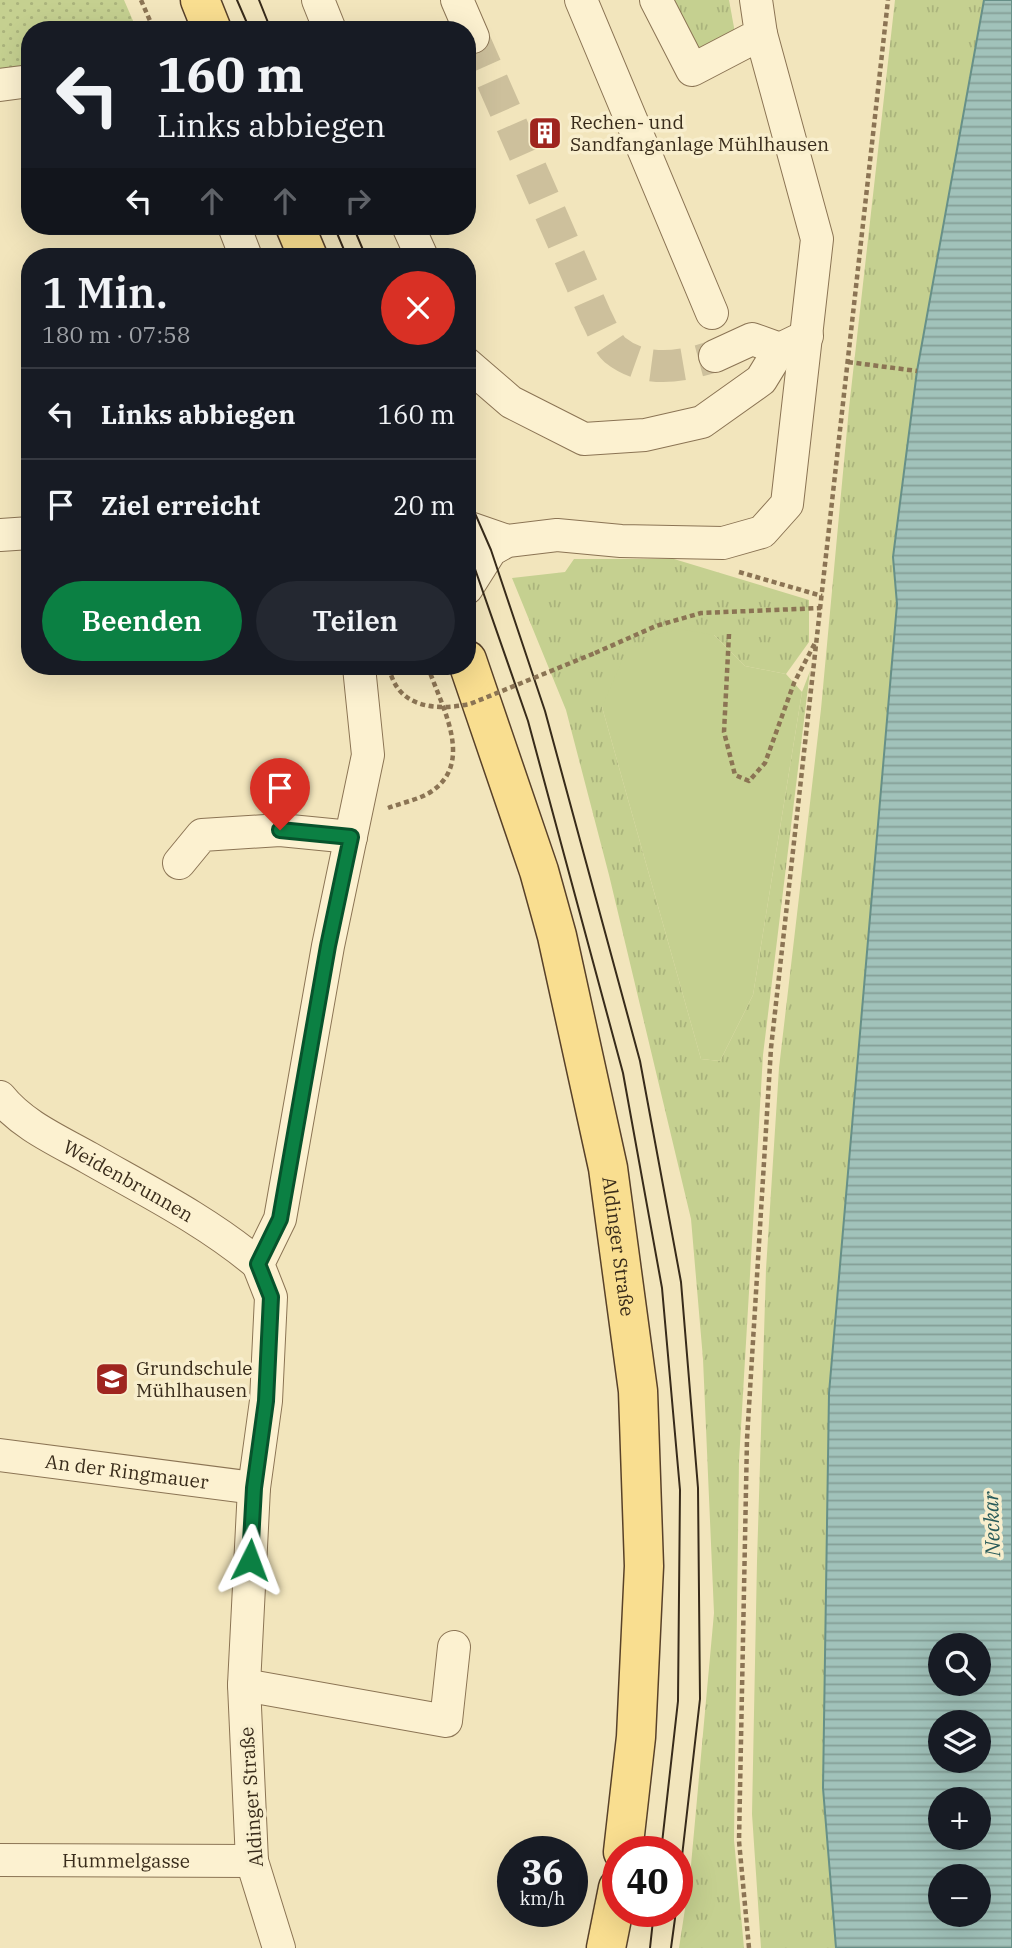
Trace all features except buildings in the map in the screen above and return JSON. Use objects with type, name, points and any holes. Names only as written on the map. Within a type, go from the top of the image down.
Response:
[{"type":"main road","points":[[200,0],[208,21]]},
{"type":"main road","name":"Aldinger Straße","points":[[472,675],[539,872],[557,936],[608,1168],[638,1391],[644,1566],[636,1737],[625,1836]]},
{"type":"main road","points":[[606,1948],[610,1927]]},
{"type":"main road","points":[[622,1927],[624,1948]]},
{"type":"street","points":[[318,0],[326,21]]},
{"type":"street","points":[[457,0],[466,21]]},
{"type":"street","points":[[581,0],[712,313]]},
{"type":"street","points":[[656,0],[692,71],[761,34]]},
{"type":"street","points":[[476,574],[491,550],[508,541],[557,535],[621,541],[723,544],[762,532],[787,504],[793,342],[817,239],[761,34],[756,0]]},
{"type":"street","points":[[0,85],[21,82]]},
{"type":"street","points":[[715,356],[752,340],[793,342]]},
{"type":"street","points":[[476,372],[511,402],[584,439],[645,435],[702,422],[761,380],[793,342]]},
{"type":"street","points":[[476,530],[508,541]]},
{"type":"street","points":[[0,535],[21,534]]},
{"type":"street","points":[[258,1264],[280,1219],[328,946],[369,755],[360,675]]},
{"type":"street","points":[[179,863],[202,835],[353,824]]},
{"type":"street","name":"Weidenbrunnen","points":[[3,1108],[224,1235],[258,1264]]},
{"type":"street","name":"Aldinger Straße","points":[[258,1264],[271,1297],[266,1401],[254,1488],[243,1685],[252,1861],[279,1948]]},
{"type":"street","name":"An der Ringmauer","points":[[0,1455],[254,1488]]},
{"type":"street","points":[[243,1685],[446,1721],[454,1647]]},
{"type":"street","name":"Hummelgasse","points":[[0,1860],[252,1861]]},
{"type":"path","points":[[141,0],[150,21]]},
{"type":"path","points":[[748,1948],[740,1841],[747,1439],[771,1048],[888,0]]},
{"type":"path","points":[[848,362],[916,371]]},
{"type":"path","points":[[723,544],[727,569],[822,596]]},
{"type":"path","points":[[392,675],[396,686],[409,700],[429,708],[470,704],[656,626],[701,613],[821,608]]},
{"type":"path","points":[[729,634],[724,732],[736,775],[749,780],[765,764],[794,683],[817,640]]},
{"type":"path","points":[[353,824],[428,793],[449,776],[456,752],[431,675]]},
{"type":"green space","points":[[0,0],[124,0],[133,21],[21,21],[21,74],[0,76]]},
{"type":"green space","points":[[662,0],[729,0],[737,44],[704,51],[682,49]]},
{"type":"green space","points":[[895,0],[984,0],[917,371],[893,557],[897,604],[829,1393],[823,1788],[836,1948],[761,1948],[752,1814],[757,1561],[766,1269],[779,1068],[821,709],[849,408]]},
{"type":"green space","points":[[574,559],[674,559],[809,600],[809,642],[786,674],[745,666],[714,635],[602,707],[701,1059],[720,1061],[753,995],[802,692],[810,671],[763,1055],[739,1461],[734,1840],[744,1948],[679,1948],[682,1927],[693,1927],[693,1843],[714,1613],[703,1359],[691,1219],[609,875],[566,710],[512,578],[565,572]]},
{"type":"green space","points":[[680,629],[714,635],[745,666],[786,674],[802,692],[753,995],[720,1061],[701,1059],[602,707],[626,651],[659,634]]},
{"type":"water","name":"Neckar","points":[[984,0],[1012,0],[1012,1948],[836,1948],[823,1788],[829,1393],[897,604],[893,557],[917,371]]},
{"type":"tunnel","points":[[476,44],[596,317],[612,347],[627,358],[651,365],[677,365],[715,356]]},
{"type":"tram line","points":[[237,0],[246,21]]},
{"type":"tram line","points":[[259,0],[267,21]]},
{"type":"tram line","points":[[338,235],[343,248]]},
{"type":"tram line","points":[[357,235],[362,248]]},
{"type":"tram line","points":[[476,516],[491,550],[545,711],[640,1061],[681,1282],[698,1488],[700,1699],[684,1836]]},
{"type":"tram line","points":[[476,572],[528,721],[623,1073],[662,1288],[680,1490],[678,1701],[663,1836]]},
{"type":"tram line","points":[[650,1948],[652,1927]]},
{"type":"tram line","points":[[671,1948],[674,1927]]},
{"type":"place","name":"Rechen- und Sandfanganlage Mühlhausen","points":[[545,133]]},
{"type":"place","name":"Grundschule Mühlhausen","points":[[112,1379]]},
{"type":"route","points":[[250,1560],[254,1488],[266,1401],[271,1297],[258,1264],[280,1219],[328,946],[351,837],[280,830]]}]
